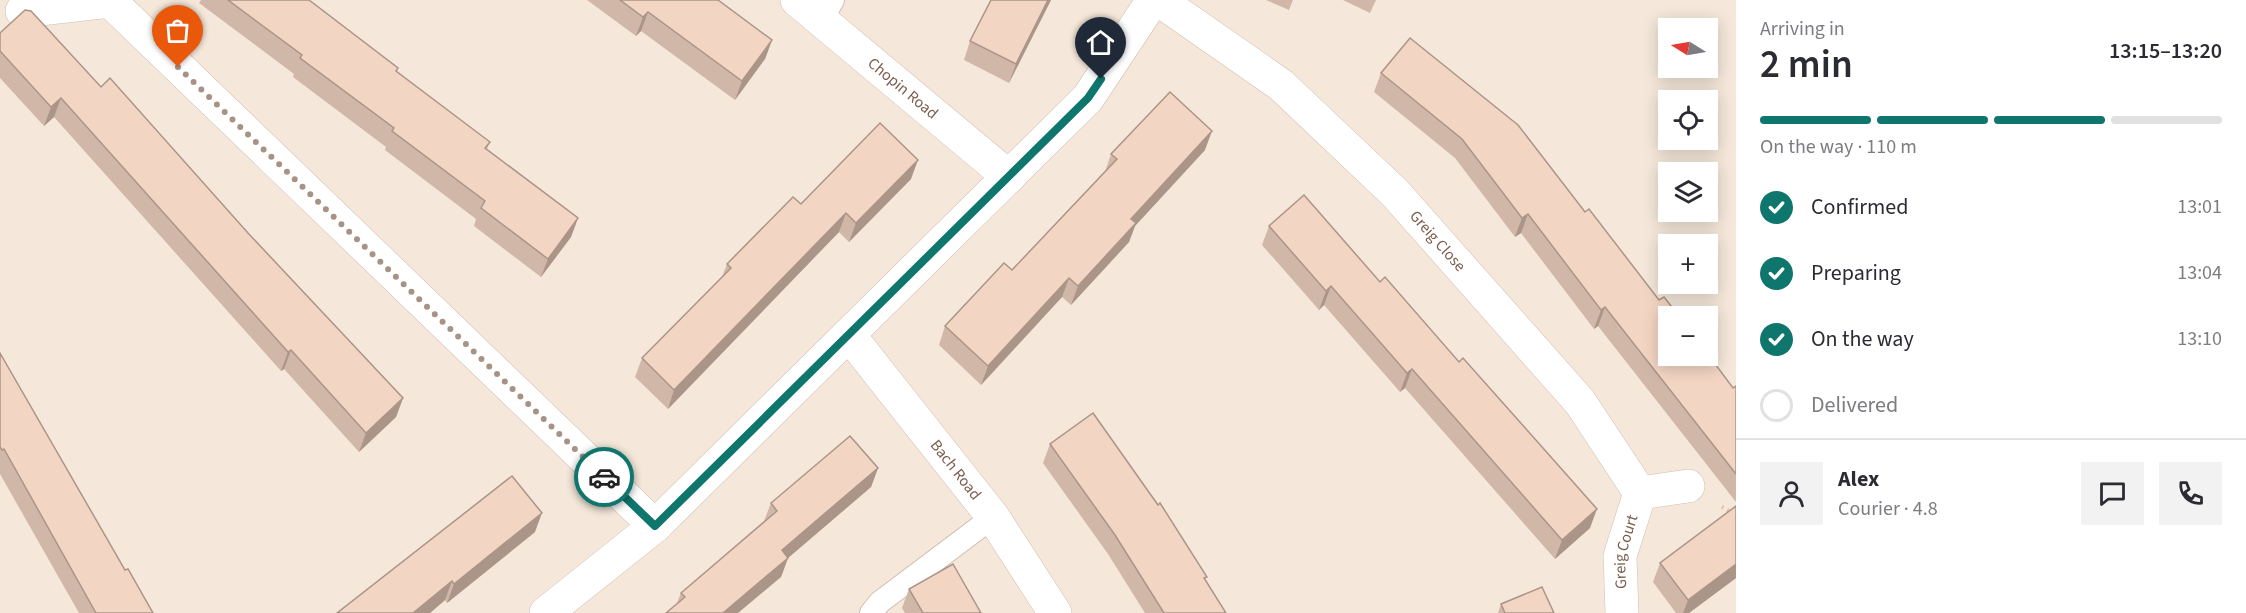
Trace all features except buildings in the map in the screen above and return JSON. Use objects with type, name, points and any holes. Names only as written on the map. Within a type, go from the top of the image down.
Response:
[{"type":"street","points":[[546,613],[655,526],[1088,98],[1153,0]]},
{"type":"street","name":"Greig Close","points":[[1159,0],[1281,85],[1395,193],[1580,402],[1640,493]]},
{"type":"street","points":[[22,11],[110,1],[655,526]]},
{"type":"street","name":"Chopin Road","points":[[817,7],[1009,177]]},
{"type":"street","name":"Bach Road","points":[[849,335],[993,517],[1055,613]]},
{"type":"street","points":[[1640,493],[1688,486]]},
{"type":"street","name":"Greig Court","points":[[1622,613],[1620,556],[1640,493]]},
{"type":"lane","points":[[871,613],[880,602],[993,517]]},
{"type":"shaded area","points":[[0,0],[1736,0],[1736,613],[0,613]]},
{"type":"way so far","points":[[178,67],[604,477]]},
{"type":"route","points":[[604,477],[655,526],[1088,98],[1101,79]]}]
